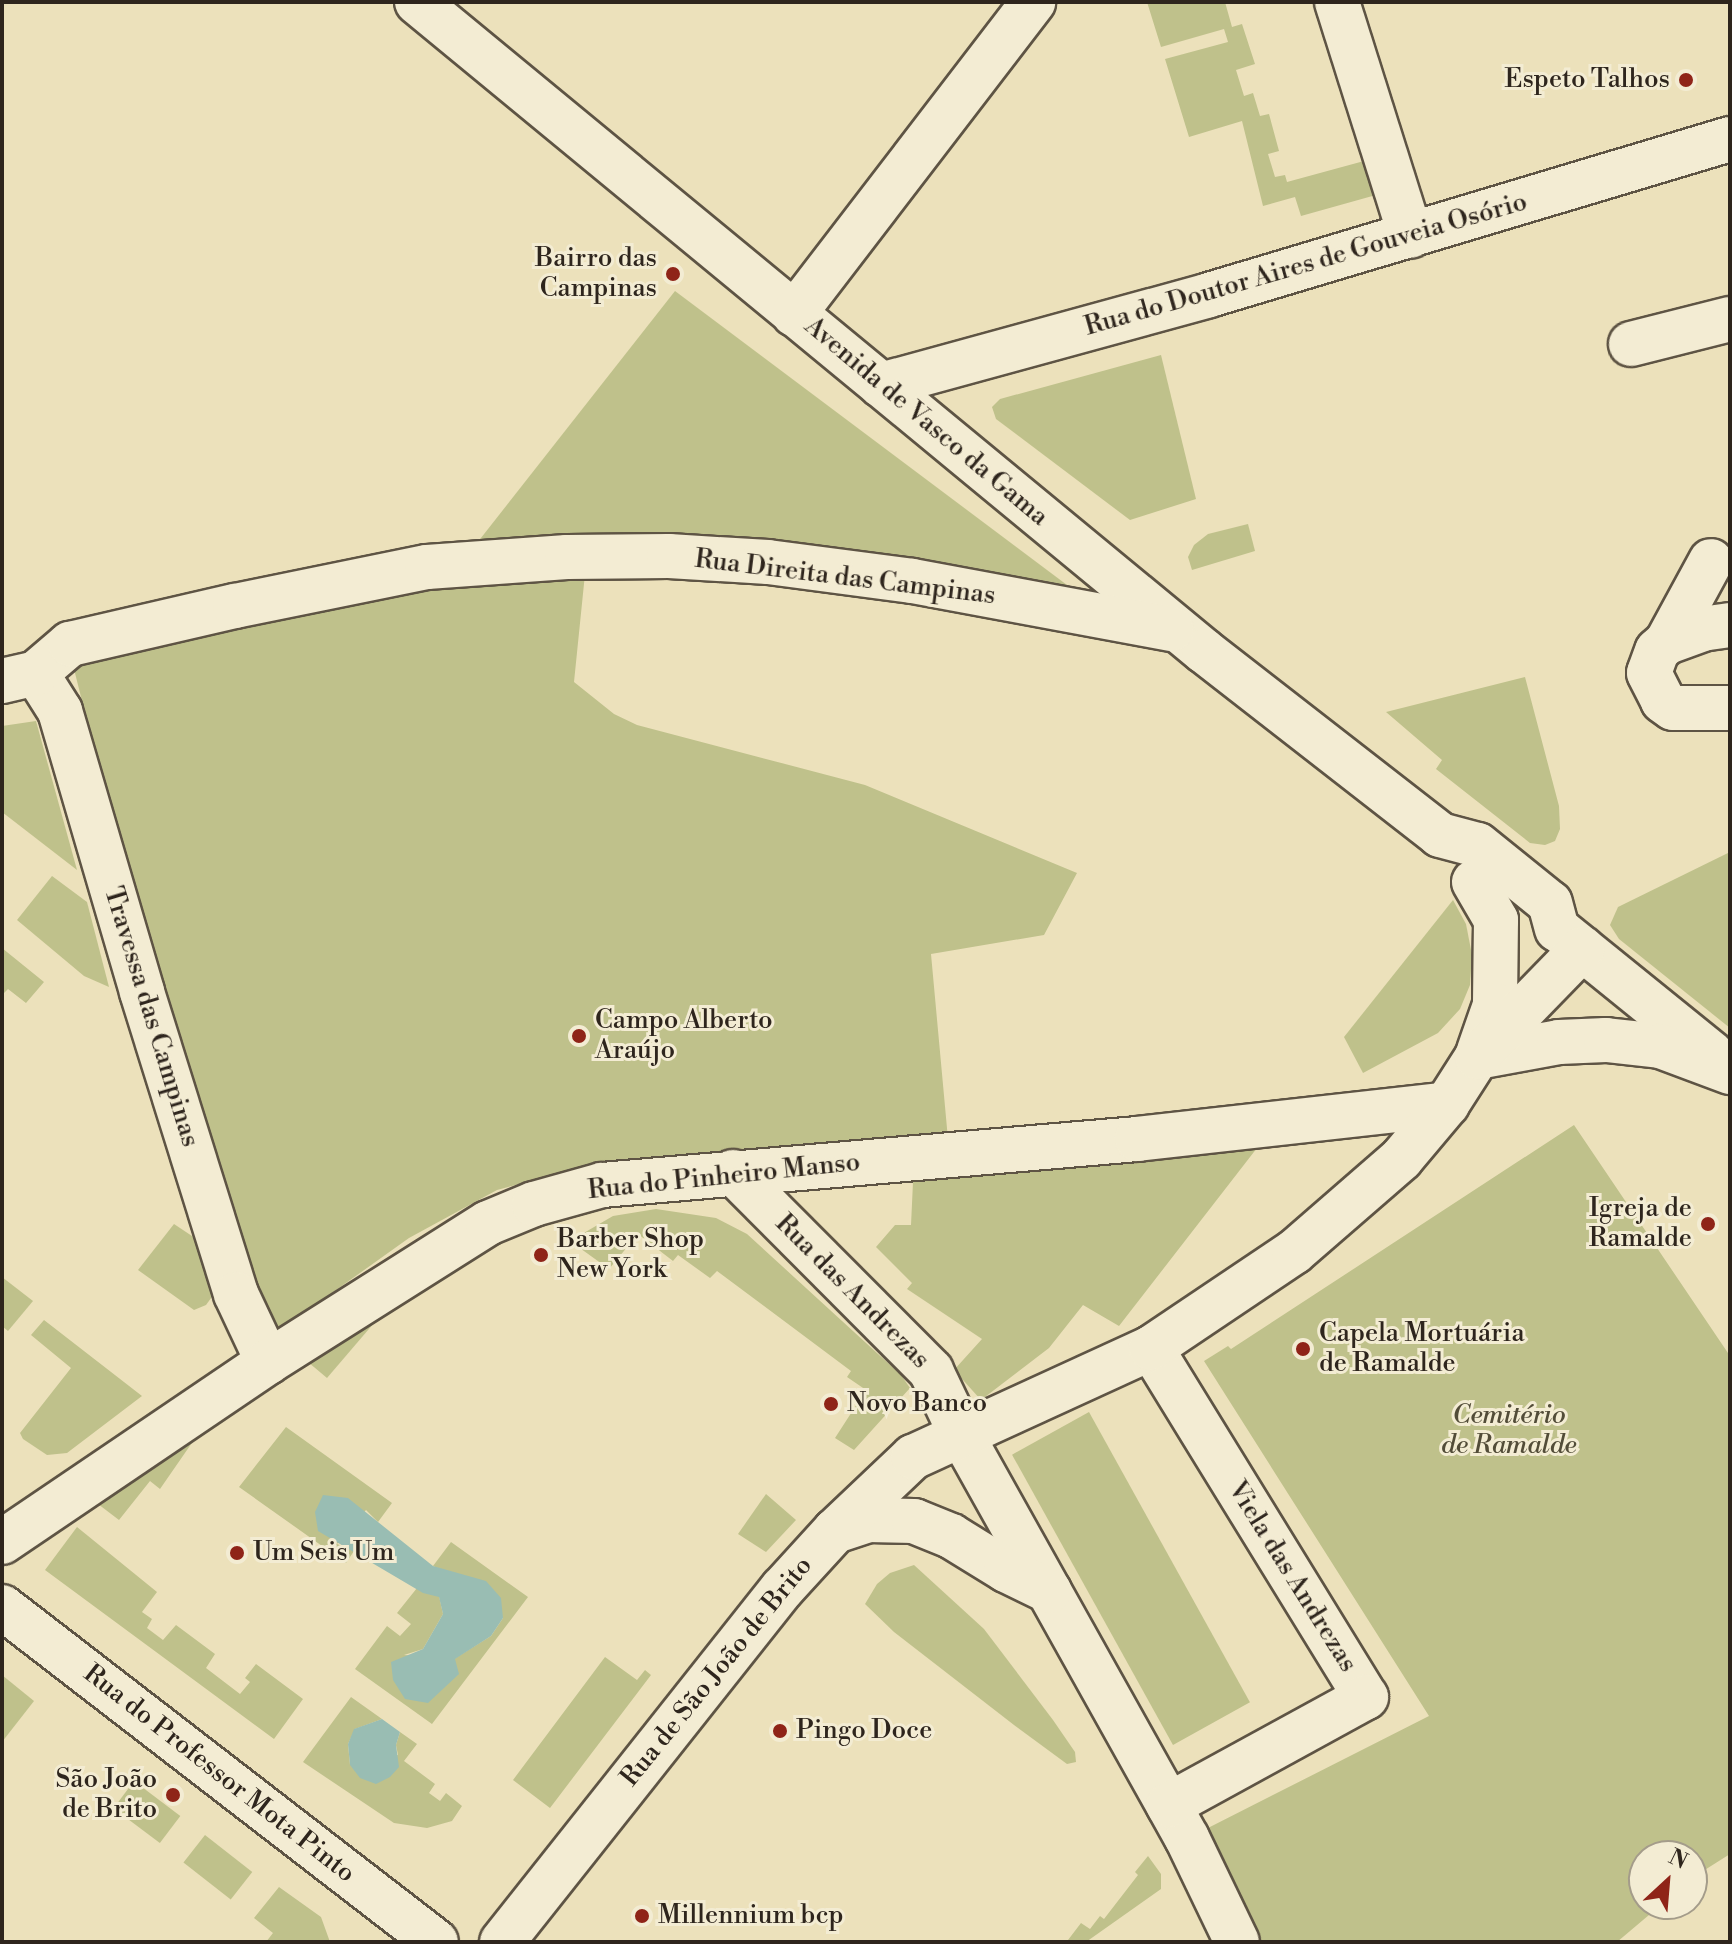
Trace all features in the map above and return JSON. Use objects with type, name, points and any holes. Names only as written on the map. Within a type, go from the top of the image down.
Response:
[{"type":"street","name":"Avenida de Vasco da Gama","points":[[417,2],[1178,630],[1440,835],[1478,845],[1550,903],[1570,939]]},
{"type":"street","points":[[794,314],[1033,2]]},
{"type":"street","points":[[1337,2],[1411,236]]},
{"type":"street","name":"Rua do Doutor Aires de Gouveia Osório","points":[[881,385],[1411,236],[1730,139]]},
{"type":"street","points":[[1631,344],[1730,319]]},
{"type":"street","name":"Rua Direita das Campinas","points":[[19,677],[70,644],[235,606],[427,567],[567,557],[669,556],[768,562],[912,581],[1178,630]]},
{"type":"street","points":[[1711,561],[1667,642],[1657,651],[1649,673],[1663,701],[1686,711],[1730,708]]},
{"type":"street","points":[[1667,642],[1703,629],[1730,625]]},
{"type":"street","name":"Travessa das Campinas","points":[[19,677],[60,711],[142,992],[236,1294],[268,1362]]},
{"type":"street","name":"Avenida de Vasco da Gama","points":[[1440,835],[1459,870],[1531,927],[1570,939]]},
{"type":"street","points":[[1474,882],[1496,920],[1495,1005],[1477,1057]]},
{"type":"street","points":[[960,1432],[1151,1348],[1294,1252],[1401,1159],[1447,1104],[1477,1057],[1570,939],[1730,1070]]},
{"type":"street","points":[[1477,1057],[1559,1042],[1606,1040],[1660,1046],[1730,1070]]},
{"type":"street","name":"Rua do Pinheiro Manso","points":[[2,1542],[268,1362],[488,1223],[534,1204],[602,1185],[1105,1142],[1367,1116],[1447,1104]]},
{"type":"street","name":"Rua das Andrezas","points":[[733,1172],[931,1371],[960,1432],[1169,1805],[1237,1942]]},
{"type":"street","name":"Viela das Andrezas","points":[[1151,1348],[1366,1697],[1169,1805]]},
{"type":"street","name":"Rua de São João de Brito","points":[[502,1942],[782,1589],[835,1531],[913,1457],[960,1432]]},
{"type":"street","points":[[835,1531],[868,1520],[914,1521],[951,1536],[1006,1570],[1049,1591]]},
{"type":"street","name":"Rua do Professor Mota Pinto","points":[[2,1607],[436,1942]]},
{"type":"green space","points":[[1147,2],[1225,2],[1232,27],[1242,24],[1255,64],[1236,70],[1244,96],[1253,93],[1260,116],[1269,114],[1279,151],[1268,154],[1275,177],[1285,175],[1287,182],[1364,161],[1376,195],[1301,216],[1295,197],[1263,206],[1242,121],[1189,137],[1165,59],[1228,42],[1224,29],[1161,47]]},
{"type":"green space","points":[[675,291],[1087,600],[466,557]]},
{"type":"green space","points":[[1161,355],[1196,499],[1130,520],[996,419],[992,407],[1000,399]]},
{"type":"green space","points":[[1248,524],[1255,551],[1192,570],[1188,557],[1194,545],[1208,534]]},
{"type":"green space","name":"Campo Alberto Araújo","points":[[585,574],[574,682],[614,714],[637,725],[865,785],[1077,873],[1044,935],[931,954],[948,1139],[574,1169],[497,1190],[409,1238],[280,1330],[248,1292],[115,833],[72,661],[293,611],[483,580]]},
{"type":"green space","points":[[1525,677],[1559,806],[1560,829],[1555,841],[1545,845],[1530,843],[1436,769],[1442,760],[1386,712]]},
{"type":"green space","points":[[36,721],[77,870],[2,812],[2,726]]},
{"type":"green space","points":[[1730,852],[1730,1028],[1619,939],[1610,925],[1618,907]]},
{"type":"green space","points":[[52,876],[87,902],[109,987],[84,976],[17,920]]},
{"type":"green space","points":[[1453,900],[1466,924],[1472,955],[1470,985],[1460,1009],[1438,1033],[1363,1073],[1344,1037]]},
{"type":"green space","points":[[2,948],[44,982],[26,1003],[8,989],[2,995]]},
{"type":"green space","name":"Cemitério de Ramalde","points":[[1574,1125],[1730,1356],[1730,1854],[1708,1868],[1708,1840],[1628,1840],[1628,1920],[1643,1920],[1617,1942],[1254,1942],[1204,1830],[1429,1716],[1204,1361],[1228,1346],[1231,1349]]},
{"type":"green space","points":[[1257,1148],[1119,1326],[1083,1305],[1049,1348],[981,1400],[954,1370],[982,1339],[907,1289],[912,1283],[876,1247],[895,1225],[911,1225],[913,1182]]},
{"type":"green space","points":[[656,1209],[716,1218],[747,1234],[901,1375],[910,1388],[854,1450],[835,1438],[866,1390],[847,1377],[851,1371],[717,1271],[710,1278],[678,1255],[673,1261],[638,1234],[609,1269],[570,1241],[613,1216]]},
{"type":"green space","points":[[174,1224],[198,1240],[214,1294],[206,1305],[194,1310],[138,1270]]},
{"type":"green space","points":[[2,1277],[33,1301],[8,1331],[2,1326]]},
{"type":"green space","points":[[386,1309],[327,1378],[302,1357]]},
{"type":"green space","points":[[44,1320],[142,1396],[67,1453],[47,1455],[23,1439],[20,1433],[71,1368],[31,1335]]},
{"type":"green space","points":[[1089,1412],[1250,1702],[1173,1745],[1012,1455]]},
{"type":"green space","points":[[286,1427],[392,1503],[378,1522],[366,1510],[337,1544],[354,1551],[346,1563],[239,1487]]},
{"type":"green space","points":[[196,1437],[160,1489],[150,1481],[119,1520],[98,1504]]},
{"type":"green space","points":[[766,1494],[796,1520],[766,1552],[738,1534]]},
{"type":"green space","points":[[77,1527],[157,1592],[142,1612],[152,1619],[147,1628],[163,1640],[176,1625],[215,1654],[206,1668],[240,1694],[250,1682],[245,1678],[256,1664],[303,1699],[274,1739],[45,1570]]},
{"type":"green space","points":[[451,1542],[528,1597],[432,1724],[355,1669],[387,1626],[400,1636],[411,1624],[397,1613],[417,1588],[439,1596],[443,1614],[423,1649],[404,1655],[454,1659],[491,1636],[503,1618],[447,1572],[433,1566]]},
{"type":"green space","points":[[914,1565],[984,1629],[1053,1720],[1075,1752],[1076,1762],[1067,1764],[1014,1725],[894,1632],[865,1604],[877,1584],[890,1573]]},
{"type":"green space","points":[[605,1657],[637,1680],[645,1670],[651,1675],[550,1808],[513,1780]]},
{"type":"green space","points":[[2,1675],[34,1701],[2,1742]]},
{"type":"green space","points":[[351,1697],[382,1719],[355,1729],[348,1744],[350,1765],[398,1755],[396,1745],[400,1732],[417,1744],[404,1761],[435,1784],[429,1793],[440,1801],[446,1793],[462,1806],[452,1821],[427,1828],[394,1823],[303,1762]]},
{"type":"green space","points":[[134,1781],[180,1816],[160,1843],[114,1808]]},
{"type":"green space","points":[[205,1835],[252,1872],[231,1900],[183,1863]]},
{"type":"green space","points":[[1148,1856],[1161,1874],[1161,1889],[1086,1942],[1070,1942],[1068,1940],[1081,1923],[1090,1929],[1100,1916],[1104,1919],[1138,1875],[1135,1872]]},
{"type":"green space","points":[[279,1887],[321,1917],[330,1942],[266,1942],[273,1933],[254,1918]]},
{"type":"water","points":[[323,1495],[348,1498],[433,1566],[486,1581],[501,1598],[503,1618],[491,1636],[455,1659],[459,1674],[428,1703],[405,1699],[393,1680],[391,1662],[423,1649],[443,1614],[439,1597],[423,1593],[318,1531],[315,1512]]},
{"type":"water","points":[[382,1719],[400,1732],[396,1745],[399,1767],[390,1777],[376,1784],[360,1778],[350,1765],[348,1744],[354,1729]]},
{"type":"place","name":"Espeto Talhos","points":[[1686,80]]},
{"type":"place","name":"Bairro das Campinas","points":[[673,274]]},
{"type":"place","name":"Campo Alberto Araújo","points":[[579,1036]]},
{"type":"place","name":"Igreja de Ramalde","points":[[1708,1224]]},
{"type":"place","name":"Barber Shop New York","points":[[541,1255]]},
{"type":"place","name":"Capela Mortuária de Ramalde","points":[[1303,1349]]},
{"type":"place","name":"Novo Banco","points":[[831,1404]]},
{"type":"place","name":"Um Seis Um","points":[[237,1553]]},
{"type":"place","name":"Pingo Doce","points":[[780,1731]]},
{"type":"place","name":"São João de Brito","points":[[173,1795]]},
{"type":"place","name":"Millennium bcp","points":[[642,1916]]}]
